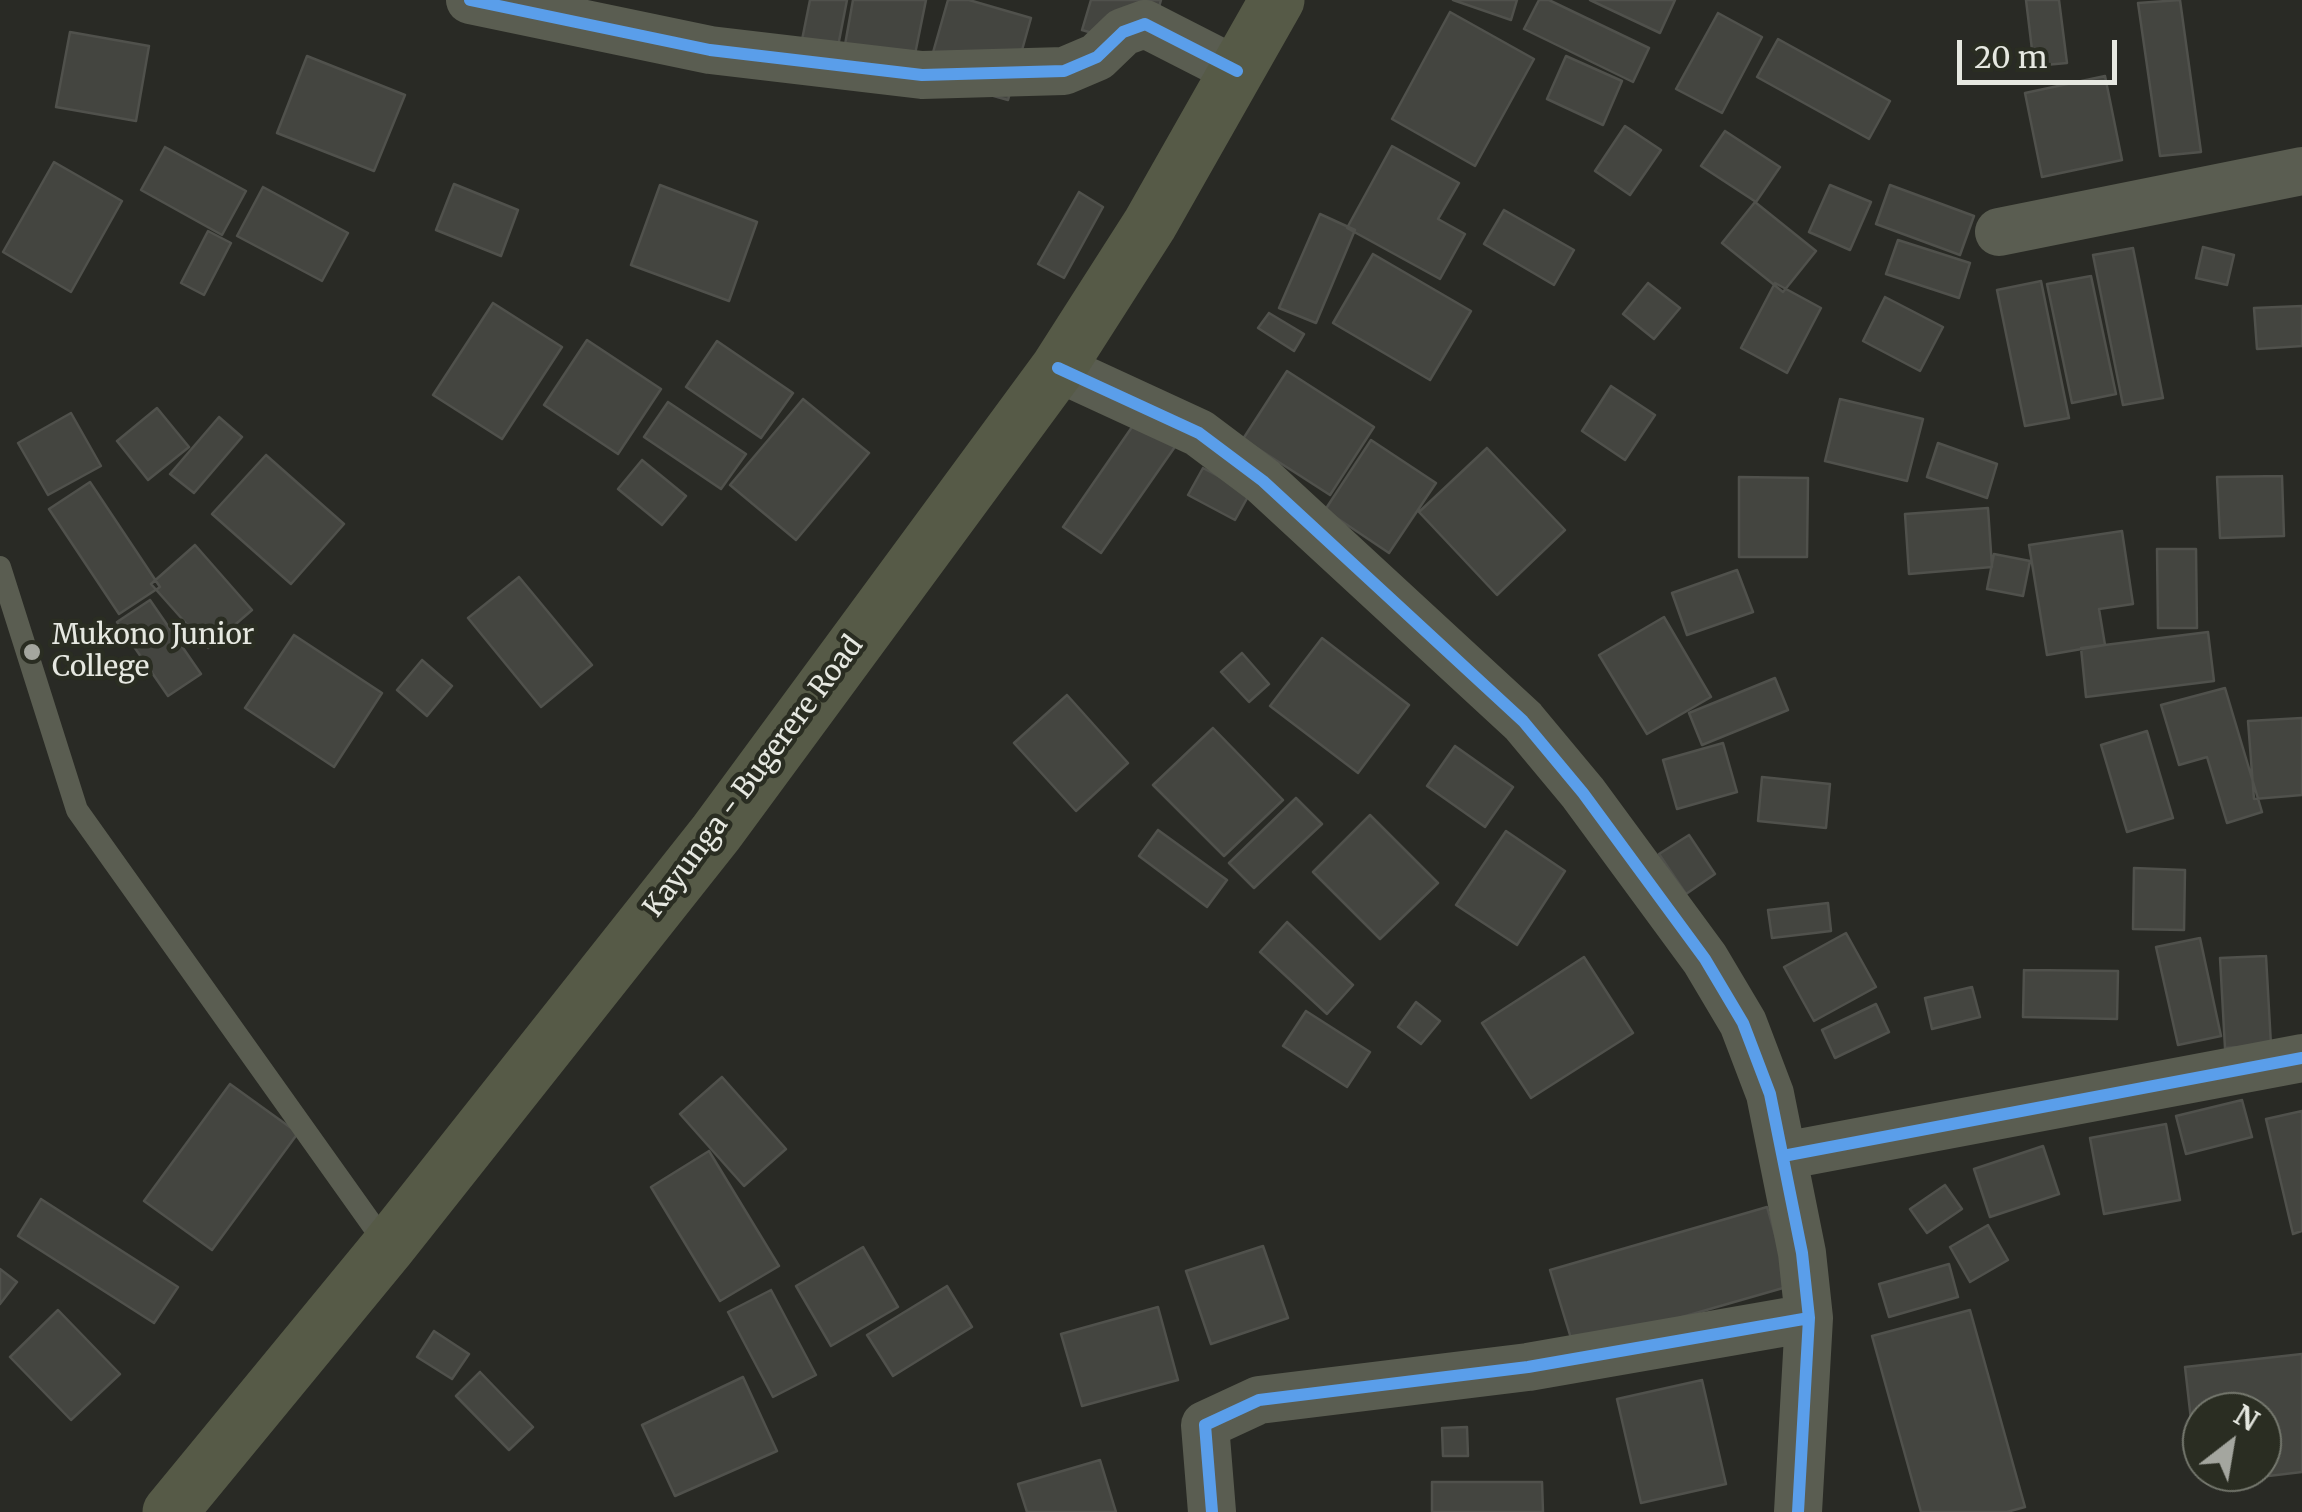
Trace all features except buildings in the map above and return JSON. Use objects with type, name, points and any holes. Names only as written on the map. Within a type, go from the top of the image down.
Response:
[{"type":"main road","name":"Kayunga - Bugerere Road","points":[[170,1512],[388,1247],[716,833],[1058,368],[1150,224],[1277,0]]},
{"type":"street","points":[[470,0],[710,50],[922,74],[1064,71],[1097,57],[1124,32],[1146,24],[1237,71]]},
{"type":"street","points":[[1999,232],[2302,171]]},
{"type":"street","points":[[1058,368],[1199,433],[1250,471],[1523,721],[1583,793],[1705,959],[1743,1023],[1770,1094],[1802,1253],[1808,1318],[1798,1512]]},
{"type":"street","points":[[1782,1156],[2302,1058]]},
{"type":"street","points":[[1212,1512],[1205,1425],[1259,1400],[1528,1367],[1808,1318]]},
{"type":"lane","points":[[0,567],[56,756],[78,810],[388,1247]]},
{"type":"cycle path","points":[[470,0],[710,50],[922,75],[1064,71],[1097,57],[1123,32],[1145,24],[1237,71]]},
{"type":"cycle path","points":[[1058,368],[1199,433],[1263,481],[1523,721],[1583,793],[1705,959],[1743,1023],[1770,1094],[1802,1253],[1809,1318],[1798,1512]]},
{"type":"cycle path","points":[[1783,1156],[2302,1058]]},
{"type":"cycle path","points":[[1212,1512],[1205,1425],[1259,1400],[1528,1367],[1809,1318]]},
{"type":"place","name":"Mukono Junior College","points":[[32,652]]}]
